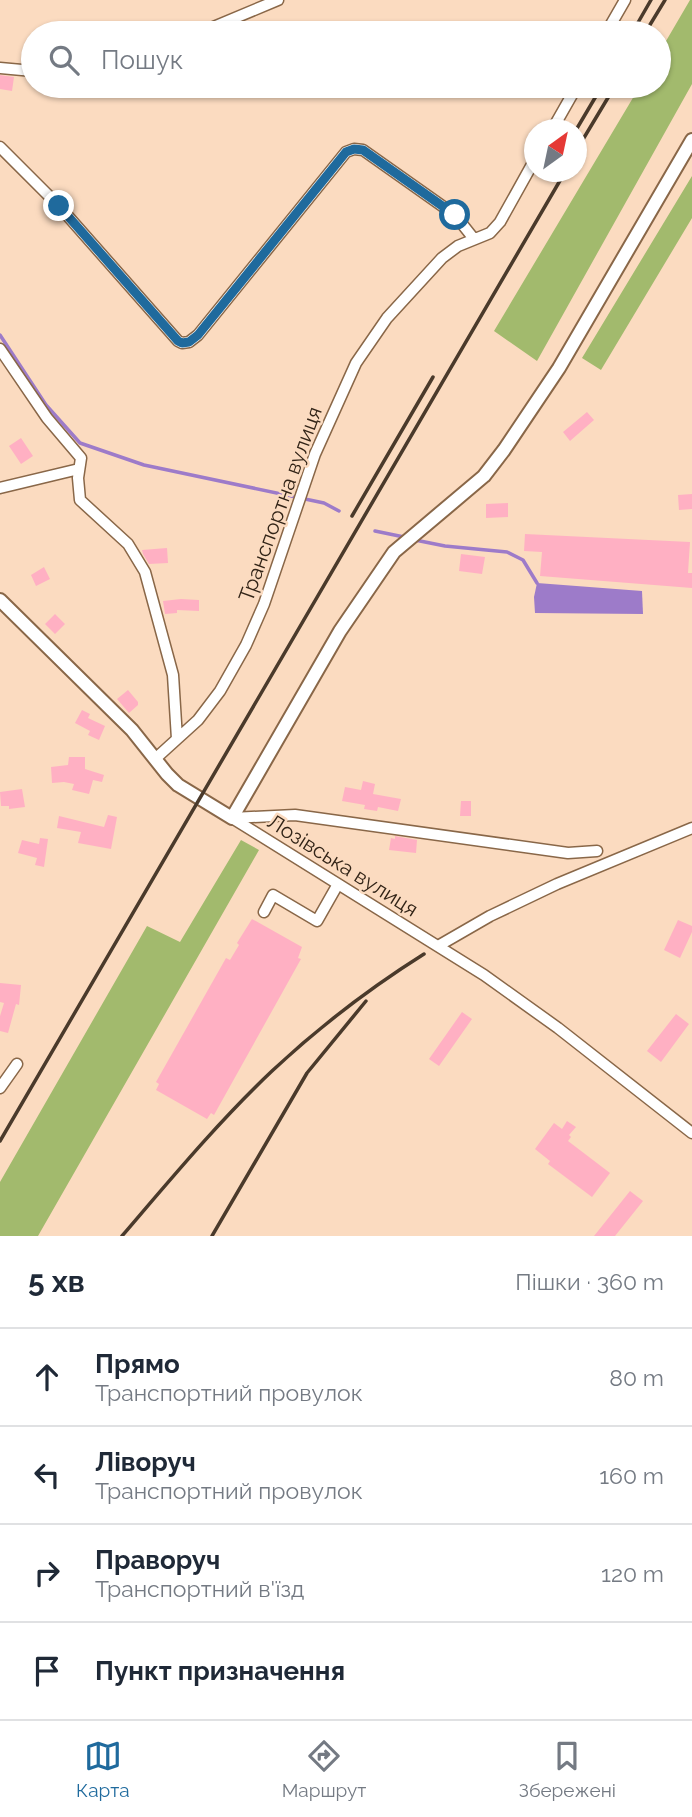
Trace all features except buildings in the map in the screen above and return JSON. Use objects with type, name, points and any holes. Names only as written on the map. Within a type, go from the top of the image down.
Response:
[{"type":"main road","points":[[232,818],[340,631],[394,552],[484,475],[501,454],[559,368],[692,140]]},
{"type":"main road","name":"Лозівська вулиця","points":[[0,600],[132,730],[178,785],[232,818]]},
{"type":"street","points":[[228,21],[278,0]]},
{"type":"street","points":[[613,21],[625,0]]},
{"type":"street","points":[[0,68],[21,70]]},
{"type":"street","points":[[558,119],[570,98]]},
{"type":"street","points":[[0,147],[59,206],[182,343],[189,342],[198,335],[346,152],[354,149],[363,150],[455,215],[474,239]]},
{"type":"street","name":"Транспортна вулиця","points":[[155,759],[198,720],[220,691],[246,645],[264,604],[315,454],[355,363],[387,318],[442,258],[458,246],[490,233],[500,222],[524,178]]},
{"type":"street","points":[[0,349],[47,418],[81,458],[80,500],[128,544],[145,572],[173,675],[177,739]]},
{"type":"street","points":[[0,488],[79,469]]},
{"type":"street","points":[[232,818],[295,815],[568,853],[597,850]]},
{"type":"street","name":"Лозівська вулиця","points":[[232,818],[484,975],[558,1028],[692,1133]]},
{"type":"street","points":[[438,946],[490,916],[557,884],[692,828]]},
{"type":"street","points":[[264,912],[273,895],[317,921],[338,884]]},
{"type":"street","points":[[0,1088],[18,1064]]},
{"type":"green space","points":[[692,0],[692,84],[537,361],[494,331],[583,182],[587,182],[587,175],[633,98],[671,98],[671,32]]},
{"type":"green space","points":[[692,176],[692,218],[601,370],[582,358]]},
{"type":"green space","points":[[241,840],[259,850],[38,1236],[0,1236],[0,1182],[147,926],[180,942]]},
{"type":"shaded area","points":[[537,583],[642,591],[643,614],[535,613]]},
{"type":"waterway","points":[[0,335],[46,405],[80,443],[144,465],[324,503],[339,511]]},
{"type":"waterway","points":[[375,531],[404,537]]},
{"type":"waterway","points":[[415,540],[507,552],[523,560],[537,583]]},
{"type":"railway","points":[[639,21],[651,0]]},
{"type":"railway","points":[[652,21],[665,0]]},
{"type":"railway","points":[[582,119],[595,98]]},
{"type":"railway","points":[[587,133],[608,98]]},
{"type":"railway","points":[[0,1141],[559,182]]},
{"type":"railway","points":[[352,516],[433,377]]},
{"type":"railway","points":[[122,1236],[214,1130],[272,1071],[345,1009],[424,954]]},
{"type":"railway","points":[[212,1236],[307,1073],[366,1001]]},
{"type":"route","points":[[59,206],[182,343],[189,342],[198,335],[346,152],[363,150],[455,215]]}]
